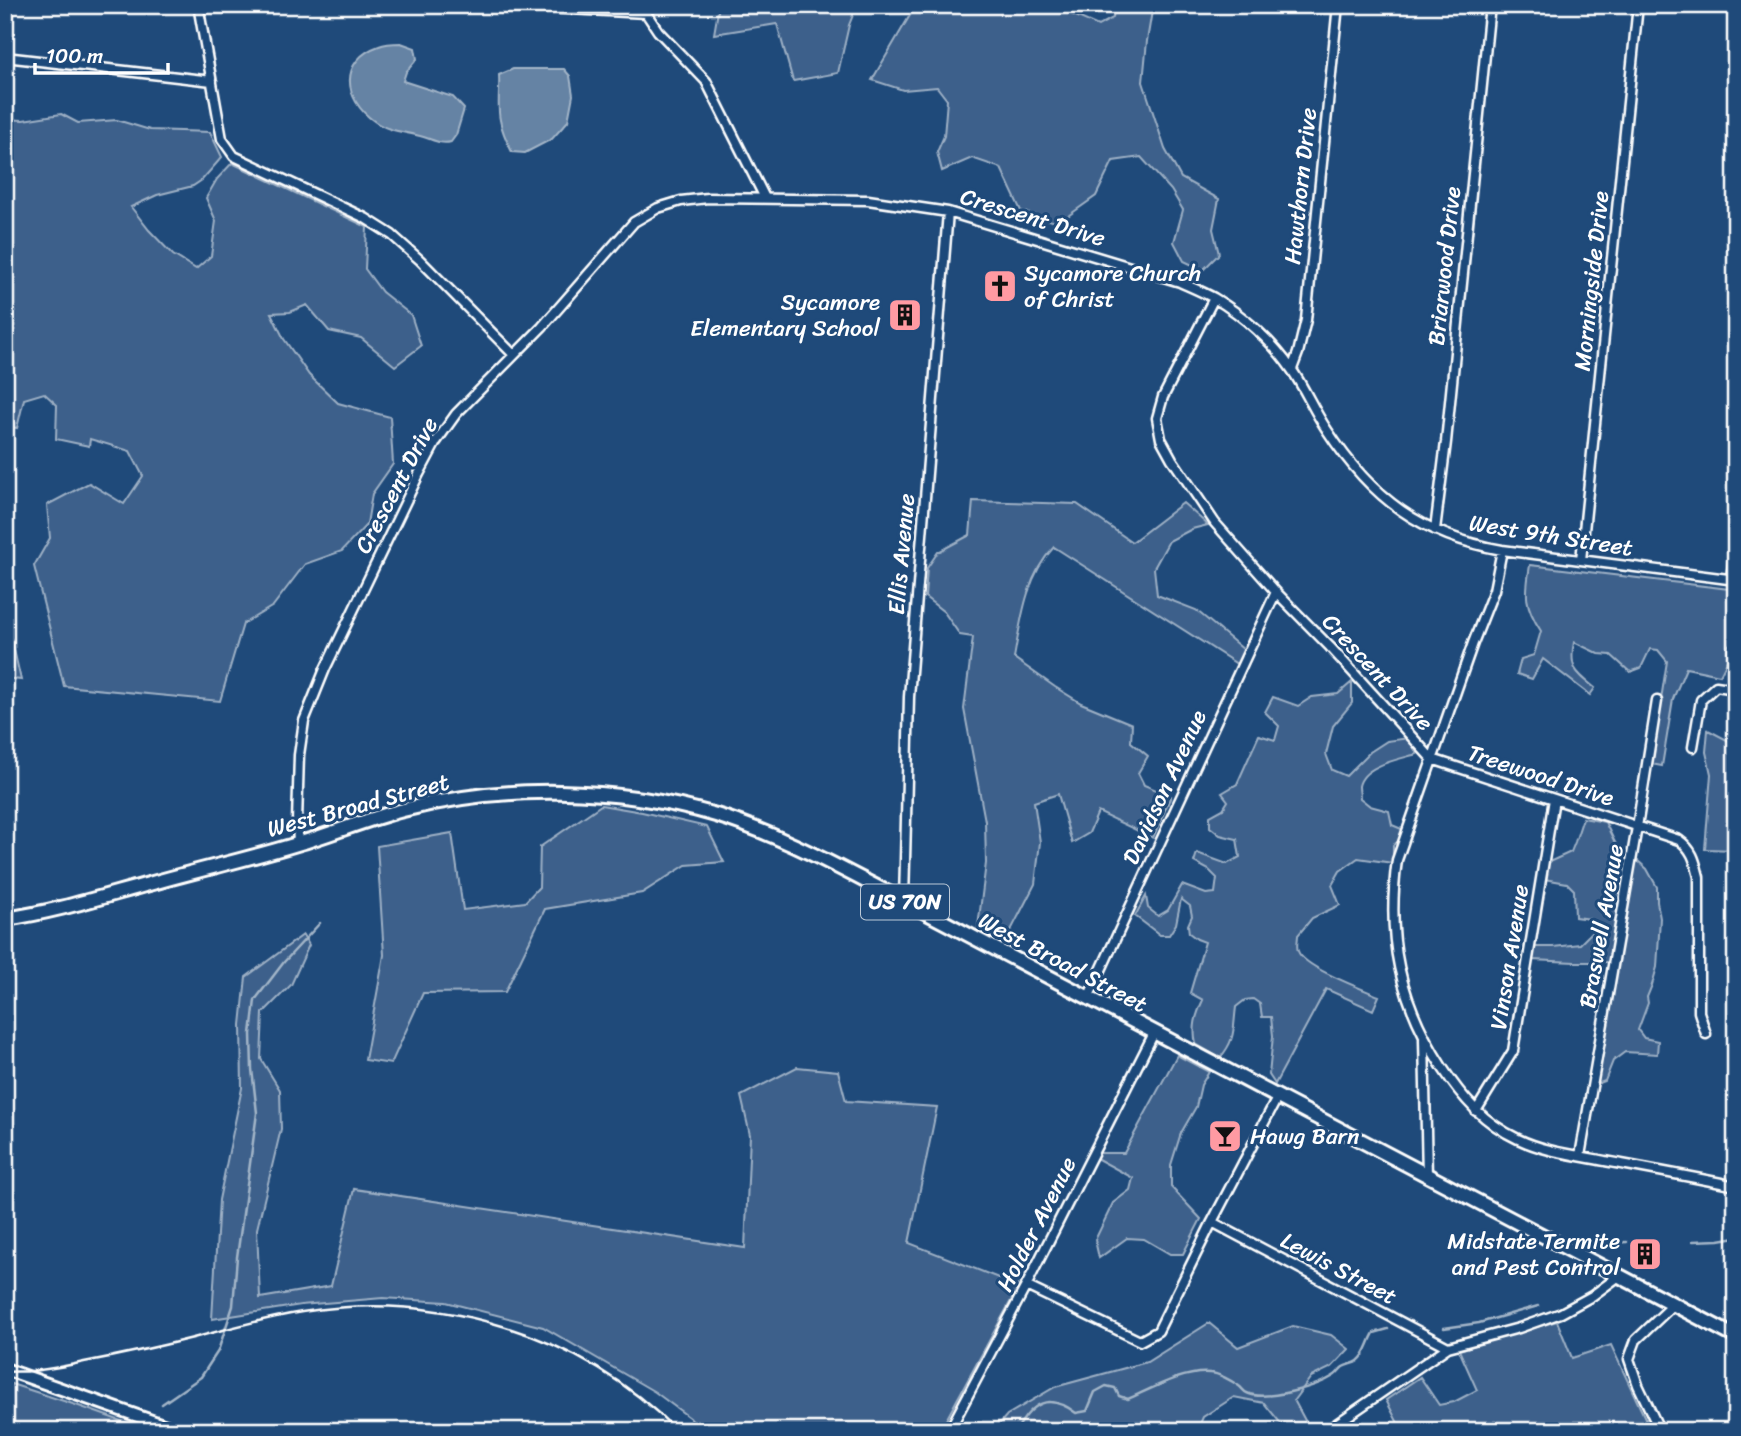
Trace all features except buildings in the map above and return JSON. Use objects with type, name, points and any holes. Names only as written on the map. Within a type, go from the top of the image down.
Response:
[{"type":"main road","name":"West Broad Street","points":[[5,919],[38,914],[298,844],[400,810],[455,798],[515,792],[569,792],[673,804],[760,830],[805,850],[1736,1337]]},
{"type":"street","points":[[198,5],[222,139],[234,156],[365,218],[392,235],[513,354]]},
{"type":"street","points":[[489,5],[644,9],[658,31],[706,81],[765,198]]},
{"type":"street","name":"Hawthorn Drive","points":[[1292,369],[1306,320],[1338,5]]},
{"type":"street","name":"Briarwood Drive","points":[[1435,530],[1490,5]]},
{"type":"street","name":"Morningside Drive","points":[[1581,560],[1639,5]]},
{"type":"street","points":[[5,57],[212,81]]},
{"type":"street","name":"Crescent Drive","points":[[298,844],[299,755],[304,721],[325,668],[436,442],[456,414],[542,327],[634,222],[658,208],[681,201],[708,198],[869,200],[948,212],[1180,282],[1214,298],[1163,397],[1157,418],[1161,439],[1215,523],[1432,759],[1397,860],[1392,917],[1403,986],[1424,1037],[1456,1088],[1476,1111],[1497,1128],[1520,1140],[1552,1151],[1736,1185]]},
{"type":"street","name":"Ellis Avenue","points":[[904,901],[909,697],[948,212]]},
{"type":"street","name":"West 9th Street","points":[[1214,298],[1250,324],[1292,369],[1326,429],[1352,466],[1403,513],[1455,539],[1480,546],[1734,580]]},
{"type":"street","points":[[1734,580],[1736,538]]},
{"type":"street","points":[[1432,759],[1494,590],[1502,550]]},
{"type":"street","name":"Davidson Avenue","points":[[1088,998],[1276,592]]},
{"type":"street","points":[[1693,747],[1701,700],[1716,686],[1736,689]]},
{"type":"street","name":"Braswell Avenue","points":[[1580,1156],[1657,701]]},
{"type":"street","name":"Treewood Drive","points":[[1432,759],[1679,840],[1688,847],[1696,862],[1699,877],[1699,1012],[1706,1034]]},
{"type":"street","name":"Vinson Avenue","points":[[1476,1111],[1513,1051],[1554,799]]},
{"type":"street","name":"Holder Avenue","points":[[949,1431],[1154,1033]]},
{"type":"street","points":[[1424,1037],[1427,1176]]},
{"type":"street","points":[[1026,1286],[1140,1341],[1158,1331],[1277,1098]]},
{"type":"street","name":"Lewis Street","points":[[1212,1222],[1448,1347]]},
{"type":"street","points":[[1326,1431],[1448,1347],[1519,1328],[1561,1312],[1592,1296],[1619,1276]]},
{"type":"street","points":[[1660,1431],[1637,1385],[1629,1359],[1636,1340],[1674,1304]]},
{"type":"street","points":[[5,1369],[180,1431]]},
{"type":"shaded area","points":[[719,5],[857,5],[849,25],[838,73],[793,81],[777,24],[714,34]]},
{"type":"shaded area","points":[[916,5],[1051,5],[1098,26],[1113,18],[1114,5],[1153,5],[1143,82],[1165,149],[1181,178],[1219,199],[1213,229],[1219,254],[1203,270],[1184,261],[1174,242],[1183,210],[1171,190],[1141,157],[1113,161],[1096,196],[1058,223],[1021,211],[1001,168],[972,158],[942,171],[937,152],[944,136],[947,100],[937,87],[903,90],[872,80]]},
{"type":"shaded area","points":[[401,43],[415,48],[417,59],[406,72],[403,81],[453,97],[464,109],[451,142],[440,142],[385,127],[374,121],[356,102],[350,80],[357,61],[366,52],[379,46]]},
{"type":"shaded area","points":[[513,69],[564,69],[570,76],[573,95],[568,121],[552,139],[525,153],[512,152],[503,133],[499,115],[499,75]]},
{"type":"shaded area","points":[[61,114],[78,123],[117,120],[150,130],[210,132],[222,157],[202,180],[193,186],[157,195],[131,207],[173,255],[196,269],[211,256],[216,221],[206,198],[217,179],[232,163],[367,227],[365,269],[382,292],[411,315],[421,346],[395,366],[361,338],[329,331],[307,305],[290,312],[271,313],[284,339],[309,375],[338,403],[390,417],[393,464],[372,494],[367,524],[342,551],[305,564],[273,606],[243,624],[220,701],[64,686],[34,566],[50,538],[47,505],[89,483],[124,504],[143,476],[130,451],[90,439],[89,446],[56,439],[57,405],[44,393],[24,399],[17,428],[5,426],[5,119],[23,120]]},
{"type":"shaded area","points":[[973,501],[1077,504],[1132,542],[1183,503],[1208,525],[1192,529],[1169,541],[1154,568],[1157,595],[1196,610],[1244,650],[1237,664],[1054,547],[1037,571],[1031,585],[1014,658],[1081,703],[1132,724],[1131,742],[1148,756],[1138,773],[1144,785],[1171,796],[1153,838],[1098,812],[1089,833],[1072,843],[1058,794],[1034,802],[1040,842],[1035,884],[1005,942],[978,927],[986,863],[985,821],[964,709],[973,637],[960,635],[944,612],[925,597],[927,568],[938,552],[970,535]]},
{"type":"shaded area","points":[[1530,565],[1729,589],[1736,598],[1736,637],[1728,646],[1728,659],[1720,675],[1686,668],[1673,699],[1662,766],[1651,764],[1667,661],[1658,650],[1650,649],[1641,668],[1630,672],[1611,655],[1599,654],[1574,642],[1573,664],[1578,673],[1595,688],[1590,695],[1543,659],[1532,679],[1517,674],[1521,659],[1534,655],[1541,631],[1531,614],[1527,600]]},
{"type":"shaded area","points":[[5,611],[21,680],[5,678]]},
{"type":"shaded area","points":[[1352,682],[1352,703],[1333,726],[1326,754],[1332,770],[1346,776],[1370,752],[1387,741],[1409,738],[1417,754],[1375,768],[1367,773],[1359,786],[1360,798],[1370,806],[1389,811],[1392,825],[1404,830],[1399,841],[1393,845],[1393,863],[1358,858],[1340,871],[1332,885],[1340,905],[1312,918],[1298,935],[1297,947],[1302,957],[1310,964],[1379,996],[1373,1010],[1326,989],[1275,1084],[1269,1075],[1273,1036],[1271,1017],[1262,1017],[1260,1004],[1253,999],[1245,1000],[1236,1007],[1231,1039],[1220,1058],[1196,1044],[1195,1021],[1203,1000],[1190,993],[1205,942],[1189,933],[1188,925],[1192,916],[1190,906],[1181,899],[1176,924],[1169,935],[1160,935],[1135,916],[1146,896],[1148,908],[1158,916],[1168,910],[1182,885],[1206,894],[1215,893],[1217,878],[1194,862],[1197,853],[1227,864],[1240,857],[1237,839],[1220,835],[1210,827],[1210,816],[1223,809],[1228,801],[1222,793],[1237,784],[1259,735],[1275,740],[1279,726],[1265,712],[1273,697],[1298,706],[1312,697],[1338,694]]},
{"type":"shaded area","points":[[1708,730],[1731,742],[1736,750],[1736,850],[1705,849],[1711,774],[1706,752]]},
{"type":"shaded area","points":[[601,805],[707,827],[724,862],[686,865],[642,893],[545,909],[505,992],[423,993],[391,1064],[365,1060],[384,955],[377,846],[452,833],[463,910],[525,902],[539,887],[540,847]]},
{"type":"shaded area","points":[[1583,818],[1605,822],[1627,873],[1611,962],[1532,960],[1534,947],[1580,944],[1593,931],[1590,919],[1575,917],[1574,890],[1567,883],[1544,879],[1547,863],[1571,852]]},
{"type":"shaded area","points":[[1638,861],[1647,869],[1657,887],[1660,918],[1657,967],[1638,1030],[1644,1038],[1658,1041],[1657,1054],[1625,1052],[1613,1061],[1605,1081],[1597,1084],[1635,864]]},
{"type":"shaded area","points":[[303,935],[309,945],[291,985],[263,1013],[261,1059],[280,1090],[281,1129],[257,1229],[260,1298],[331,1286],[354,1189],[745,1248],[750,1135],[741,1096],[797,1067],[838,1071],[846,1101],[937,1107],[909,1243],[1019,1286],[940,1431],[700,1431],[690,1418],[655,1392],[543,1327],[446,1302],[383,1298],[301,1305],[212,1319],[219,1200],[242,1088],[241,1025],[246,977]]},
{"type":"shaded area","points":[[1177,1055],[1209,1072],[1201,1085],[1196,1107],[1181,1133],[1171,1165],[1171,1187],[1201,1219],[1183,1254],[1170,1254],[1144,1239],[1127,1238],[1099,1258],[1095,1240],[1113,1203],[1130,1190],[1133,1178],[1096,1158],[1099,1153],[1124,1153]]},
{"type":"shaded area","points":[[1557,1321],[1572,1358],[1611,1345],[1651,1431],[1402,1431],[1386,1400],[1420,1377],[1439,1405],[1454,1402],[1477,1390],[1459,1350]]},
{"type":"shaded area","points":[[1209,1323],[1238,1347],[1293,1326],[1331,1335],[1349,1349],[1332,1367],[1311,1377],[1294,1400],[1308,1426],[1287,1431],[1264,1403],[1234,1397],[1203,1417],[1197,1431],[993,1431],[1007,1415],[1055,1387],[1147,1362]]},
{"type":"shaded area","points":[[5,1382],[76,1405],[149,1431],[5,1431]]},
{"type":"waterway","points":[[162,1404],[201,1377],[218,1351],[233,1306],[257,1113],[251,1034],[255,1000],[284,962],[320,923]]},
{"type":"waterway","points":[[1693,1241],[1736,1237]]},
{"type":"waterway","points":[[1580,1247],[1588,1244],[1627,1242]]},
{"type":"waterway","points":[[1444,1328],[1479,1323],[1538,1306]]},
{"type":"waterway","points":[[1016,1431],[1028,1413],[1042,1404],[1057,1403],[1076,1413],[1087,1411],[1095,1392],[1106,1386],[1115,1388],[1119,1396],[1128,1399],[1190,1374],[1217,1374],[1256,1395],[1292,1392],[1327,1379],[1343,1367],[1358,1361],[1374,1333],[1388,1329]]},
{"type":"railway","points":[[5,1372],[71,1365],[302,1312],[353,1307],[404,1308],[455,1314],[504,1326],[552,1344],[597,1368],[639,1397],[677,1431]]},
{"type":"place","name":"Sycamore Church of Christ","points":[[1000,286]]},
{"type":"place","name":"Sycamore Elementary School","points":[[905,315]]},
{"type":"place","name":"Hawg Barn","points":[[1225,1136]]},
{"type":"place","name":"Midstate Termite and Pest Control","points":[[1645,1254]]}]
